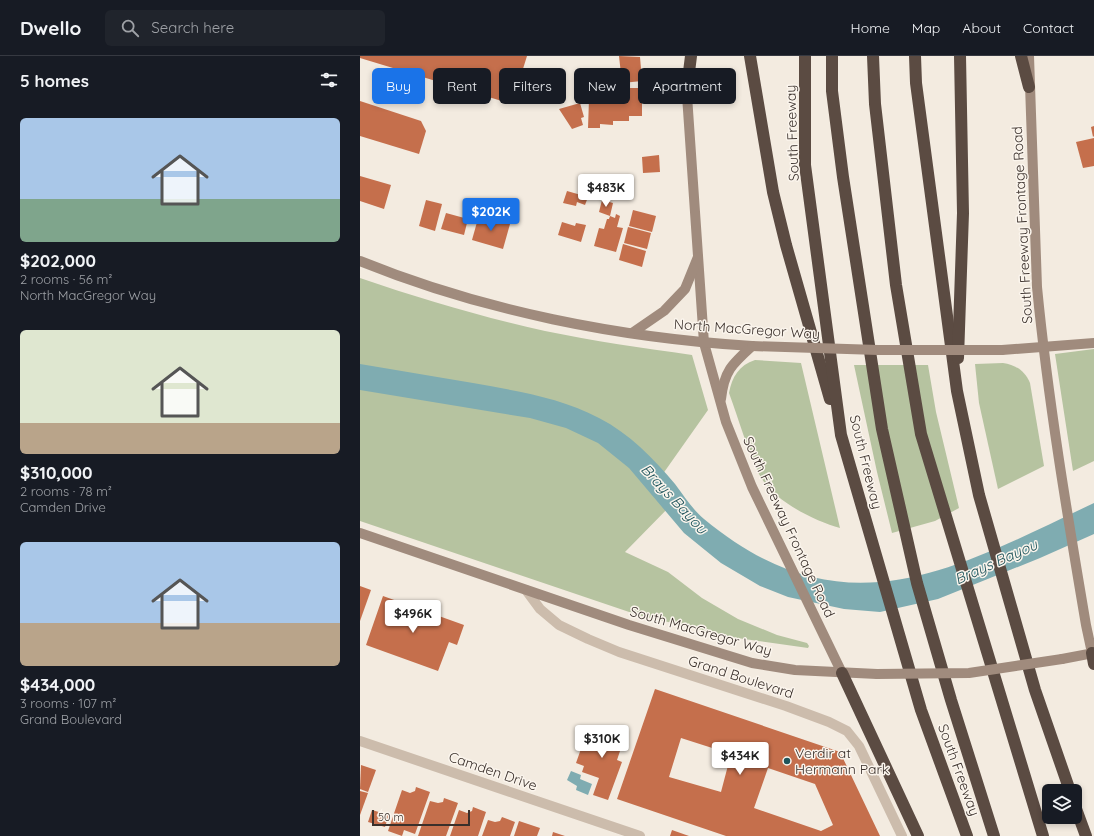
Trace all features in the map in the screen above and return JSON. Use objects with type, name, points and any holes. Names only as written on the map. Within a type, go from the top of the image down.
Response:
[{"type":"highway","points":[[690,68],[691,56]]},
{"type":"highway","points":[[750,56],[773,192],[788,253],[841,435]]},
{"type":"highway","name":"South Freeway","points":[[804,56],[806,166],[841,435],[921,710],[967,836]]},
{"type":"highway","points":[[832,56],[832,91],[843,177],[882,430],[917,583],[951,700],[994,836]]},
{"type":"highway","points":[[873,56],[875,104],[896,285],[921,434],[1042,836]]},
{"type":"highway","points":[[915,56],[916,83],[957,391],[978,495],[1035,690],[1068,784]]},
{"type":"highway","points":[[957,391],[964,213],[960,56]]},
{"type":"highway","points":[[1021,56],[1029,87]]},
{"type":"highway","points":[[842,673],[918,836]]},
{"type":"highway","points":[[1082,824],[1086,836]]},
{"type":"main road","name":"South Freeway Frontage Road","points":[[685,56],[686,68]]},
{"type":"main road","name":"South Freeway Frontage Road","points":[[1029,56],[1037,287],[1055,434],[1086,625],[1093,657]]},
{"type":"main road","name":"South Freeway Frontage Road","points":[[688,104],[704,343],[720,404],[752,487],[842,673]]},
{"type":"main road","points":[[632,332],[664,311],[685,288],[699,255]]},
{"type":"main road","name":"North MacGregor Way","points":[[360,261],[432,287],[502,308],[564,321],[704,343],[878,350],[1002,350],[1094,343]]},
{"type":"main road","points":[[720,404],[723,382],[729,367],[752,346]]},
{"type":"main road","name":"South MacGregor Way","points":[[360,533],[629,625],[752,663],[795,670],[842,673],[969,673],[1062,659],[1093,657]]},
{"type":"street","name":"Grand Boulevard","points":[[526,590],[540,609],[559,625],[588,639],[619,652],[807,714],[848,731],[859,746],[902,836]]},
{"type":"street","name":"Camden Drive","points":[[360,741],[640,836]]},
{"type":"green space","points":[[360,278],[452,307],[521,326],[581,338],[692,355],[708,410],[660,478],[675,501],[625,552],[668,572],[702,598],[738,619],[777,635],[807,643],[809,646],[808,648],[737,638],[638,615],[360,521]]},
{"type":"green space","points":[[1094,349],[1094,461],[1073,471],[1055,354]]},
{"type":"green space","points":[[755,360],[801,363],[840,528],[806,515],[783,501],[765,483],[759,474],[729,393],[737,372],[749,362]]},
{"type":"green space","points":[[1003,363],[1020,369],[1026,375],[1030,383],[1044,466],[998,489],[979,403],[975,364]]},
{"type":"green space","points":[[854,365],[928,365],[936,412],[959,508],[935,521],[892,533]]},
{"type":"water","name":"Brays Bayou","points":[[360,364],[521,392],[569,405],[599,418],[621,431],[640,447],[667,474],[692,507],[704,519],[755,554],[804,575],[851,583],[898,580],[945,568],[993,550],[1094,503],[1094,534],[1040,558],[938,599],[880,612],[844,609],[788,597],[760,586],[721,563],[684,533],[629,468],[598,443],[566,428],[530,418],[360,390]]},
{"type":"water","points":[[571,771],[581,775],[580,779],[592,784],[588,795],[576,790],[577,786],[567,780]]},
{"type":"building","points":[[360,56],[527,56],[523,68],[499,68],[499,100],[491,98],[491,68],[433,68],[433,80],[425,78],[425,68],[393,68],[360,58]]},
{"type":"building","points":[[619,56],[640,57],[641,68],[638,68],[638,81],[630,82],[630,68],[620,68]]},
{"type":"building","points":[[630,88],[638,88],[638,104],[642,104],[642,116],[629,116],[629,121],[613,121],[613,125],[600,124],[600,128],[588,128],[589,104],[630,104]]},
{"type":"building","points":[[360,101],[421,121],[426,131],[419,154],[360,136]]},
{"type":"building","points":[[580,104],[584,117],[581,118],[583,125],[572,129],[559,109]]},
{"type":"building","points":[[1094,126],[1094,136],[1093,137],[1091,127]]},
{"type":"building","points":[[1094,138],[1094,166],[1083,168],[1076,142]]},
{"type":"building","points":[[659,155],[660,172],[643,173],[642,157]]},
{"type":"building","points":[[360,176],[391,185],[384,209],[360,201]]},
{"type":"building","points":[[567,191],[588,197],[585,205],[577,202],[576,206],[563,203]]},
{"type":"building","points":[[426,200],[442,204],[435,231],[419,226]]},
{"type":"building","points":[[602,200],[613,203],[610,216],[599,212]]},
{"type":"building","points":[[633,210],[656,216],[652,232],[629,226]]},
{"type":"building","points":[[446,213],[468,219],[464,235],[441,229]]},
{"type":"building","points":[[616,214],[620,216],[617,227],[623,228],[616,252],[594,246],[599,228],[604,229],[607,219],[609,219],[610,216],[615,218]]},
{"type":"building","points":[[479,215],[510,224],[503,249],[472,240]]},
{"type":"building","points":[[562,222],[575,226],[576,223],[586,225],[581,242],[558,235]]},
{"type":"building","points":[[628,227],[651,233],[647,249],[624,243]]},
{"type":"building","points":[[623,244],[646,251],[642,267],[619,260]]},
{"type":"building","points":[[360,586],[371,590],[360,621]]},
{"type":"building","points":[[383,596],[464,625],[457,645],[449,642],[438,671],[366,645]]},
{"type":"building","name":"Verdir at Hermann Park","points":[[655,689],[840,752],[880,836],[726,836],[617,799]],"holes":[[[681,738],[731,754],[721,792],[669,777]],[[768,768],[815,784],[833,825],[821,831],[754,808]]]},
{"type":"building","points":[[612,725],[624,729],[620,741],[623,742],[617,760],[622,762],[608,800],[593,795],[599,778],[582,772],[584,766],[576,763],[588,729],[608,736]]},
{"type":"building","points":[[361,765],[376,770],[368,792],[360,789]]},
{"type":"building","points":[[416,787],[430,792],[415,834],[404,830],[402,836],[388,831],[402,790],[410,793],[415,791]]},
{"type":"building","points":[[360,791],[368,793],[360,815]]},
{"type":"building","points":[[444,798],[458,803],[446,836],[418,836],[430,801],[438,803],[443,802]]},
{"type":"building","points":[[473,807],[486,812],[478,836],[450,836],[459,810],[467,813],[472,811]]},
{"type":"building","points":[[372,810],[389,815],[385,827],[368,822]]},
{"type":"building","points":[[502,817],[515,822],[510,836],[482,836],[488,820],[495,822],[500,821]]},
{"type":"building","points":[[519,821],[540,828],[537,836],[514,836]]},
{"type":"building","points":[[672,830],[689,836],[670,836]]},
{"type":"building","points":[[553,832],[565,836],[552,836]]},
{"type":"place","name":"Verdir at Hermann Park","points":[[787,761]]}]
